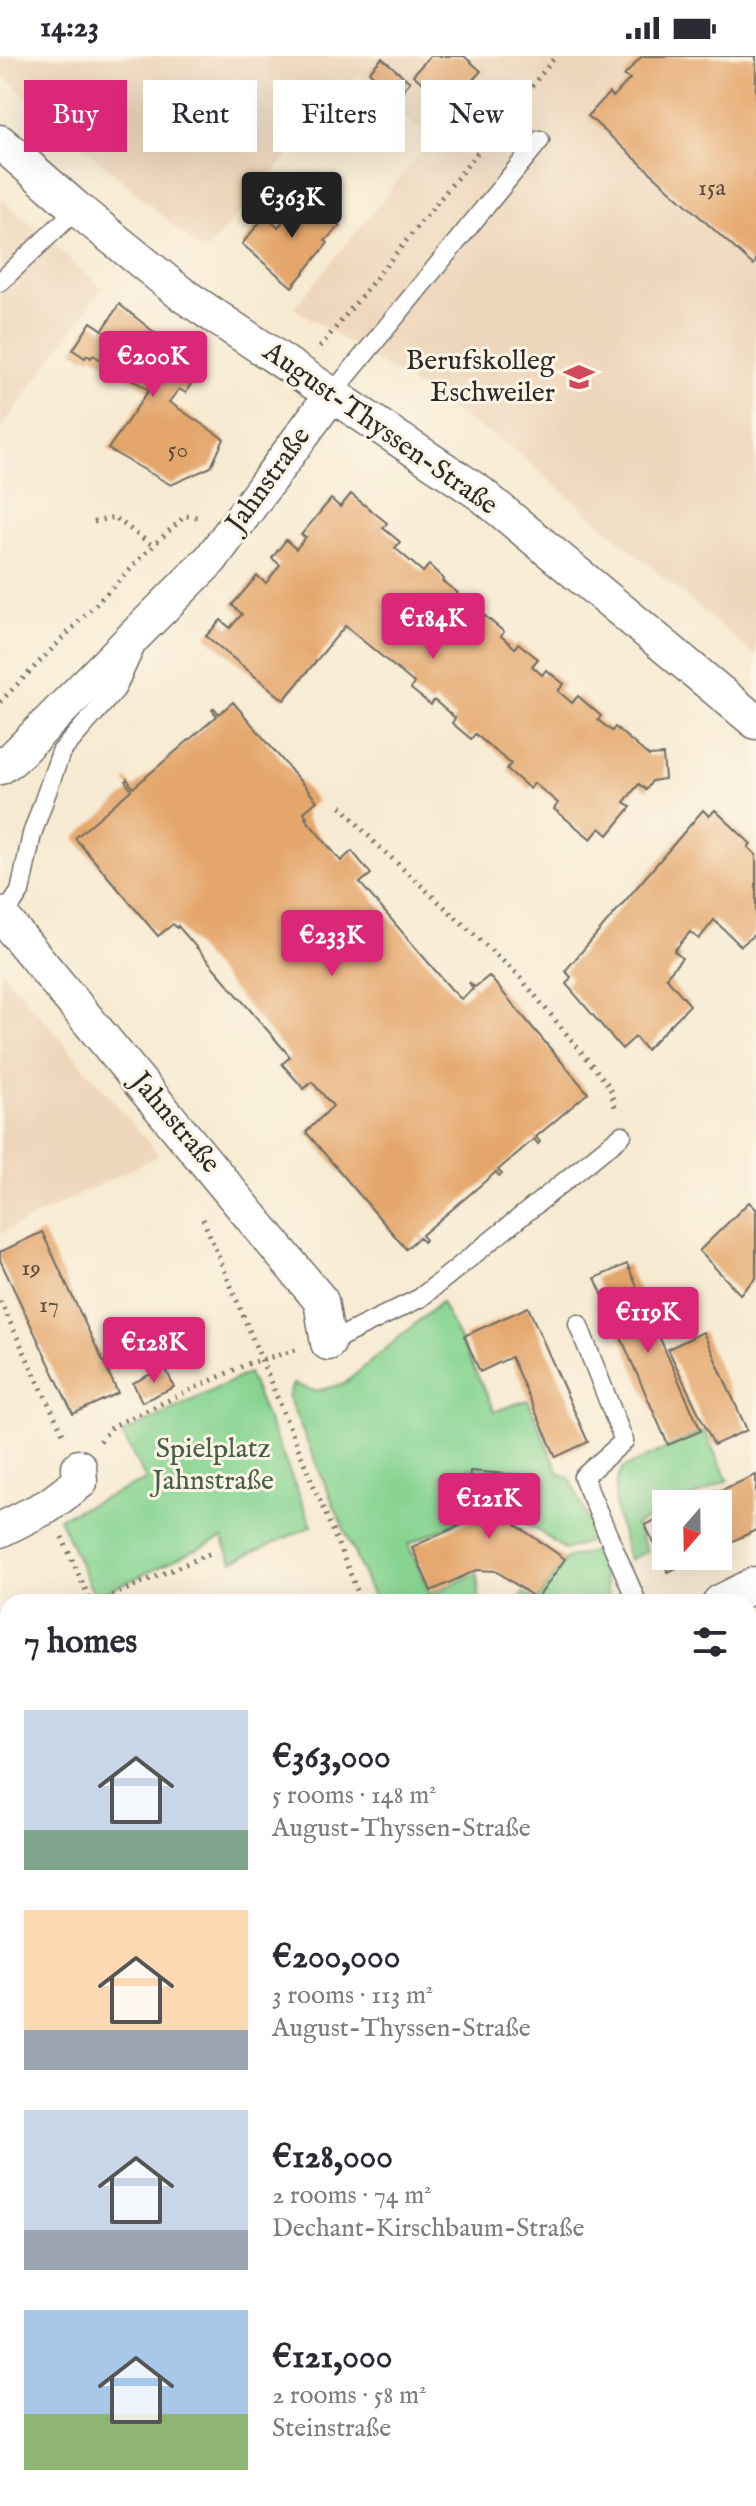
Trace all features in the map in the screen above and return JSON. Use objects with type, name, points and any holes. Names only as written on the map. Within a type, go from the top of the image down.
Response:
[{"type":"street","name":"August-Thyssen-Straße","points":[[0,142],[183,295],[481,494],[756,722]]},
{"type":"street","name":"Jahnstraße","points":[[0,767],[12,759],[146,627],[211,559],[332,394]]},
{"type":"street","name":"Jahnstraße","points":[[1,916],[321,1301],[328,1343]]},
{"type":"street","points":[[0,1530],[48,1506],[80,1482],[79,1467]]},
{"type":"street","points":[[736,1594],[756,1584]]},
{"type":"lane","points":[[332,394],[540,140]]},
{"type":"lane","points":[[0,282],[77,209]]},
{"type":"lane","points":[[1,916],[20,892],[32,834],[61,752],[116,689],[146,627]]},
{"type":"lane","points":[[328,1343],[420,1298],[622,1135]]},
{"type":"lane","points":[[578,1324],[624,1441],[583,1477],[634,1594]]},
{"type":"path","points":[[300,372],[556,56]]},
{"type":"path","points":[[0,702],[185,516],[240,522]]},
{"type":"path","points":[[94,522],[114,517],[153,546]]},
{"type":"path","points":[[341,806],[374,842],[519,976],[610,1087],[622,1135]]},
{"type":"path","points":[[200,1211],[359,1594]]},
{"type":"path","points":[[0,1301],[79,1467],[113,1426],[263,1357],[328,1343]]},
{"type":"path","points":[[48,1506],[90,1594]]},
{"type":"path","points":[[113,1594],[211,1553]]},
{"type":"shaded area","name":"Berufskolleg Eschweiler","points":[[0,56],[756,56],[756,656],[510,447],[294,308],[421,152],[532,152],[532,80],[421,80],[421,131],[405,117],[405,80],[363,80],[358,76],[355,80],[273,80],[273,152],[292,152],[204,253],[90,152],[127,152],[127,80],[24,80],[24,94],[0,73]]},
{"type":"shaded area","points":[[0,197],[102,288],[0,431]]},
{"type":"shaded area","points":[[0,968],[159,1155],[0,1234]]},
{"type":"green space","points":[[441,1302],[495,1411],[528,1400],[558,1471],[571,1480],[596,1539],[565,1550],[520,1518],[523,1471],[468,1468],[463,1520],[408,1544],[430,1594],[372,1594],[288,1397],[293,1384],[315,1391],[344,1384]]},
{"type":"green space","name":"Spielplatz Jahnstraße","points":[[248,1373],[312,1526],[232,1562],[222,1538],[101,1594],[94,1594],[59,1518],[146,1480],[122,1434]]},
{"type":"green space","points":[[704,1431],[728,1480],[708,1490],[652,1490],[652,1517],[635,1525],[647,1551],[629,1560],[615,1501],[615,1490],[623,1468]]},
{"type":"green space","points":[[596,1551],[608,1594],[542,1594],[567,1558]]},
{"type":"green space","points":[[477,1573],[479,1594],[430,1594]]},
{"type":"building","points":[[430,56],[464,56],[481,71],[473,80],[421,82],[413,75]]},
{"type":"building","points":[[642,56],[756,56],[756,261],[753,265],[588,116],[609,93],[613,97],[630,79],[624,76]]},
{"type":"building","points":[[382,58],[410,82],[405,87],[405,80],[378,80],[369,72]]},
{"type":"building","points":[[305,196],[340,225],[292,287],[242,244],[265,216],[278,227]]},
{"type":"building","points":[[119,304],[197,360],[184,380],[191,384],[186,393],[179,389],[169,402],[224,439],[211,467],[171,485],[108,449],[149,390],[93,355],[85,358],[73,350],[91,322],[103,330]]},
{"type":"building","points":[[351,494],[387,523],[383,528],[400,542],[395,548],[423,572],[429,565],[444,579],[442,581],[458,593],[452,600],[480,622],[485,616],[504,632],[501,636],[515,648],[518,643],[538,659],[532,666],[542,675],[546,670],[564,684],[558,691],[572,703],[578,696],[601,716],[598,720],[612,731],[615,727],[649,756],[663,755],[665,779],[652,781],[646,790],[639,784],[624,802],[631,807],[608,835],[600,828],[591,839],[554,809],[558,803],[534,783],[530,789],[507,769],[511,764],[475,734],[471,739],[452,723],[455,718],[434,700],[431,705],[411,689],[414,683],[345,626],[284,700],[206,636],[221,620],[230,628],[242,614],[232,605],[257,576],[266,583],[280,565],[272,558],[286,540],[296,549],[306,537],[301,535],[331,499],[340,507]]},
{"type":"building","points":[[233,702],[317,801],[304,812],[305,818],[341,861],[352,851],[371,874],[360,883],[451,989],[461,999],[473,989],[469,982],[475,987],[489,976],[588,1093],[536,1137],[540,1142],[538,1144],[534,1139],[498,1170],[502,1174],[499,1176],[496,1172],[422,1235],[423,1242],[419,1237],[406,1249],[306,1132],[333,1106],[312,1082],[304,1089],[282,1064],[290,1057],[287,1053],[178,926],[173,924],[158,936],[75,838],[131,790],[125,781],[127,779],[133,788],[217,716],[212,710],[214,708],[219,714]]},
{"type":"building","points":[[703,810],[709,816],[715,810],[751,844],[748,847],[756,855],[756,933],[741,946],[714,920],[699,939],[690,932],[674,951],[682,958],[666,977],[690,1005],[646,1050],[635,1037],[622,1049],[566,984],[571,977],[565,971]]},
{"type":"building","points":[[749,1202],[756,1209],[756,1278],[740,1294],[699,1251]]},
{"type":"building","points":[[42,1232],[118,1393],[73,1414],[0,1260],[0,1252]]},
{"type":"building","points":[[627,1264],[701,1431],[668,1445],[595,1278]]},
{"type":"building","points":[[528,1307],[588,1442],[556,1457],[511,1357],[480,1372],[464,1336]]},
{"type":"building","points":[[703,1332],[747,1430],[714,1445],[668,1349]]},
{"type":"building","points":[[165,1367],[174,1387],[142,1402],[133,1383]]},
{"type":"building","points":[[470,1471],[519,1475],[516,1525],[565,1559],[540,1594],[530,1594],[496,1571],[477,1570],[431,1591],[412,1547],[467,1522]]},
{"type":"building","points":[[756,1475],[756,1530],[732,1541],[732,1490],[721,1490]]},
{"type":"building","points":[[652,1522],[652,1539],[645,1525]]},
{"type":"place","name":"Berufskolleg Eschweiler","points":[[579,377]]}]
